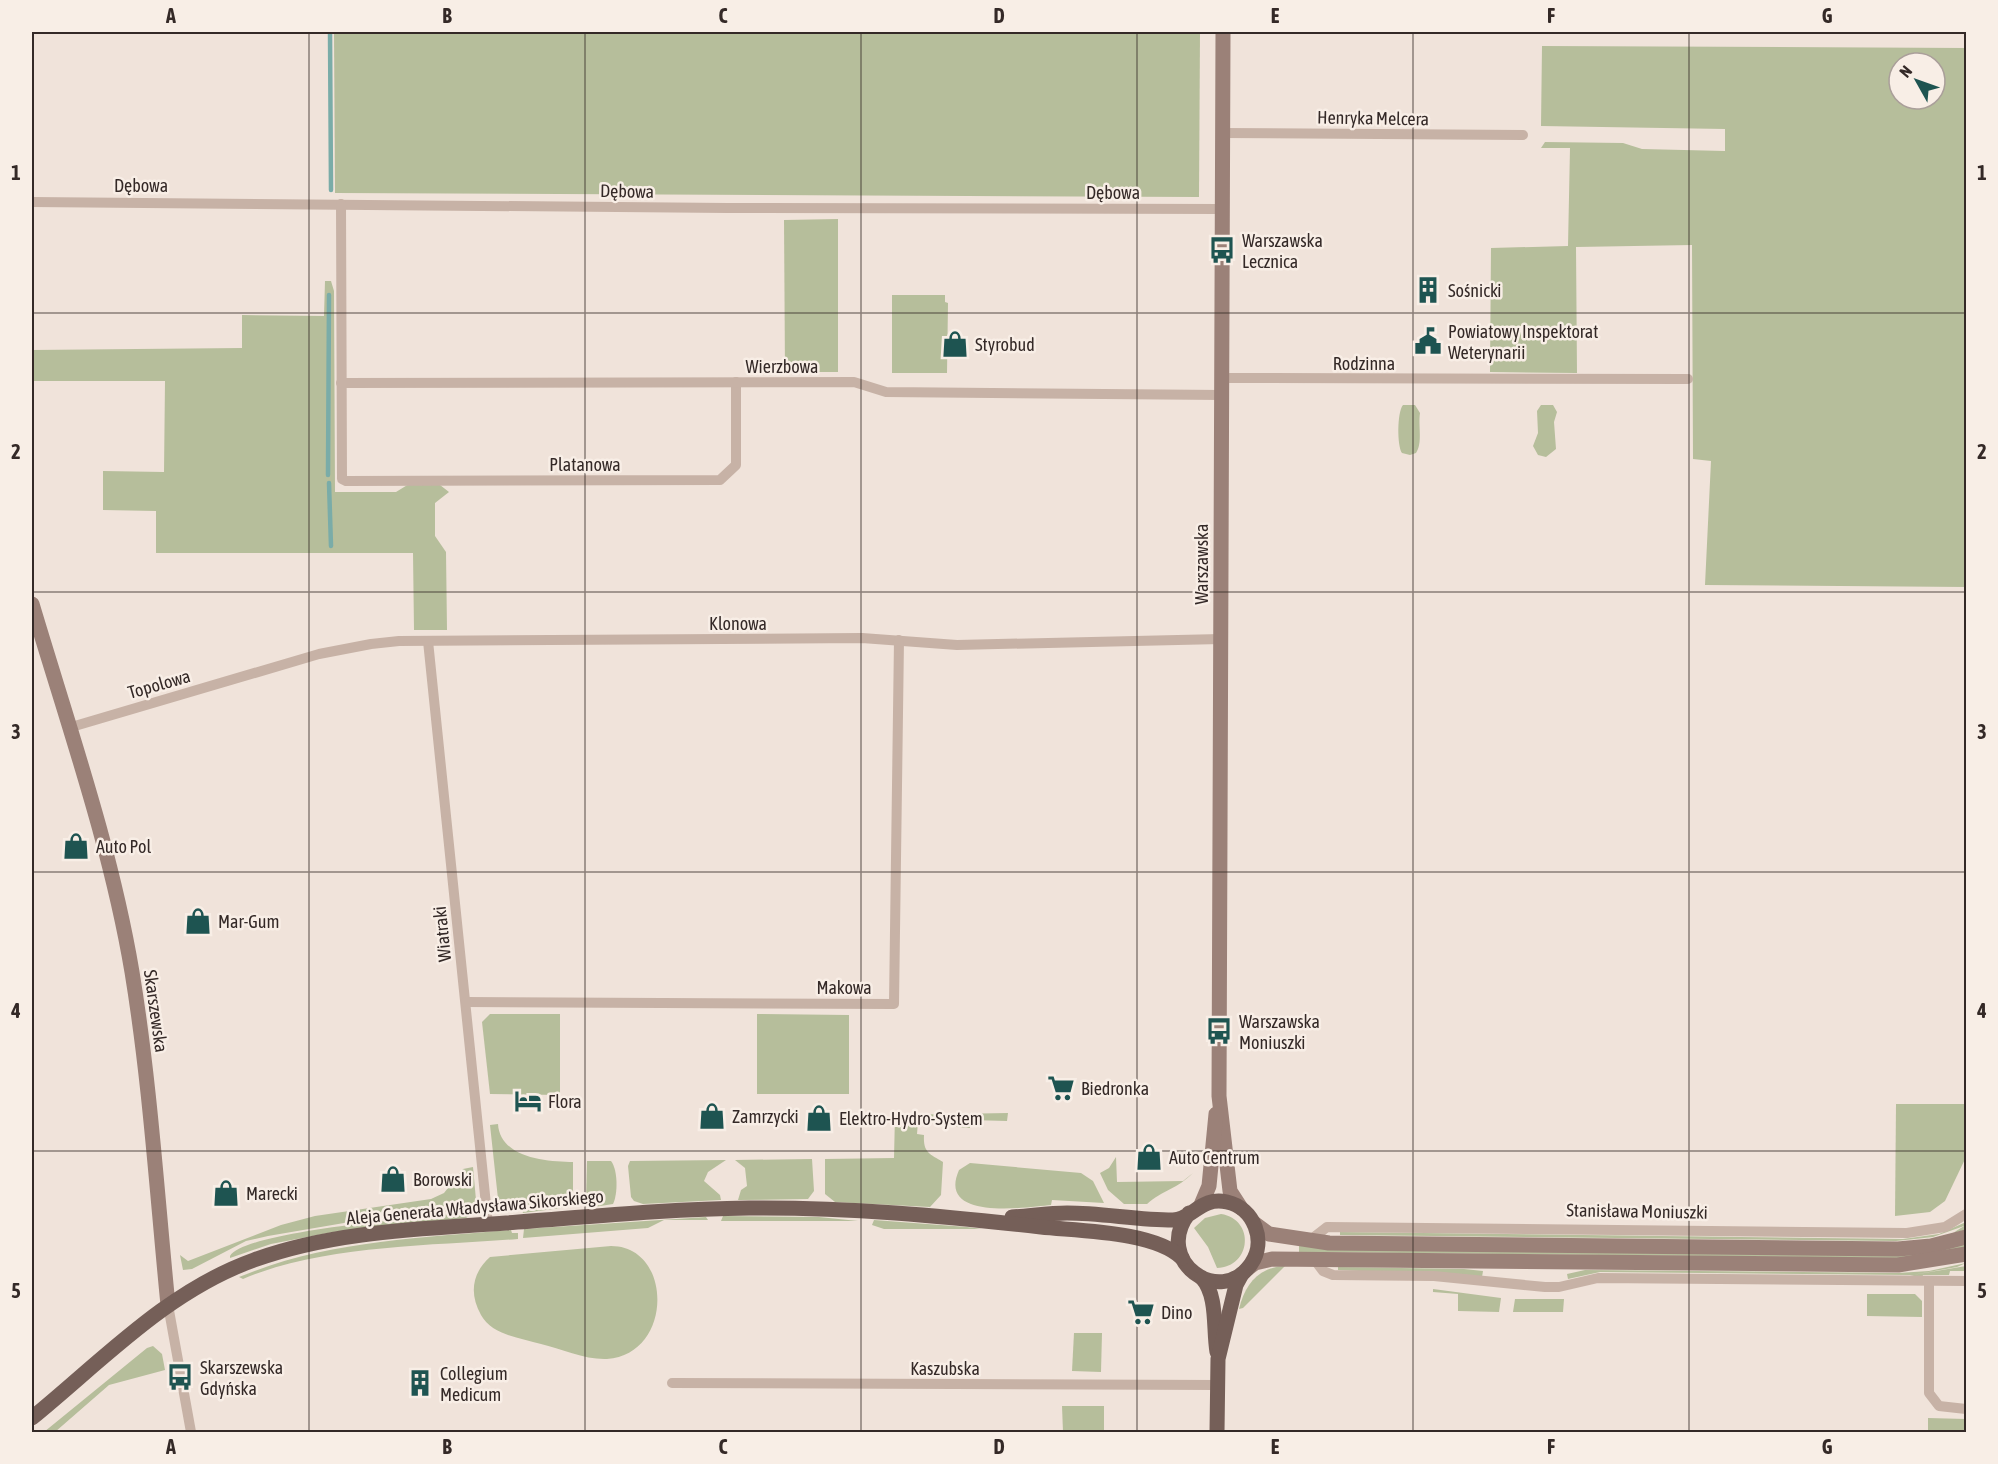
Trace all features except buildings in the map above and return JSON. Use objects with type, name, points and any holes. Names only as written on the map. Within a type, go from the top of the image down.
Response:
[{"type":"main road","name":"Warszawska","points":[[1223,32],[1219,1096],[1230,1191],[1241,1208]]},
{"type":"main road","name":"Skarszewska","points":[[32,604],[106,856],[132,970],[142,1039],[168,1305]]},
{"type":"main road","name":"Warszawska","points":[[1195,1209],[1209,1186],[1212,1140],[1219,1096]]},
{"type":"main road","points":[[1217,1432],[1218,1359],[1211,1295],[1208,1285],[1190,1270],[1182,1258],[1178,1238],[1181,1224],[1195,1209],[1221,1201],[1241,1208],[1254,1223],[1258,1244],[1255,1257],[1236,1285],[1218,1359]]},
{"type":"main road","name":"Aleja Generała Władysława Sikorskiego","points":[[32,1418],[168,1305],[229,1270],[290,1249],[357,1236],[644,1212],[747,1208],[835,1210],[976,1220],[1125,1237],[1167,1248],[1182,1258]]},
{"type":"main road","name":"Aleja Generała Władysława Sikorskiego","points":[[976,1220],[1068,1213],[1175,1220],[1195,1209]]},
{"type":"main road","name":"Stanisława Moniuszki","points":[[1254,1223],[1269,1234],[1309,1241],[1898,1249],[1931,1246],[1966,1237]]},
{"type":"main road","points":[[1202,1278],[1222,1281],[1255,1263],[1272,1258],[1898,1265],[1966,1254]]},
{"type":"street","name":"Henryka Melcera","points":[[1222,133],[1523,135]]},
{"type":"street","name":"Dębowa","points":[[32,201],[727,208],[1222,208]]},
{"type":"street","points":[[341,204],[341,383]]},
{"type":"street","name":"Rodzinna","points":[[1222,378],[1688,379]]},
{"type":"street","name":"Platanowa","points":[[341,383],[342,479],[346,481],[720,480],[736,465],[736,382]]},
{"type":"street","name":"Wierzbowa","points":[[341,383],[854,382],[886,392],[1222,395]]},
{"type":"street","name":"Klonowa","points":[[258,672],[345,648],[380,643],[428,641],[899,640],[957,645],[1221,639]]},
{"type":"street","name":"Makowa","points":[[466,1002],[894,1004],[899,640]]},
{"type":"street","name":"Wiatraki","points":[[428,641],[488,1224]]},
{"type":"street","name":"Topolowa","points":[[68,728],[258,672]]},
{"type":"street","name":"Stanisława Moniuszki","points":[[1309,1241],[1327,1227],[1907,1233],[1945,1227],[1966,1214]]},
{"type":"street","points":[[1314,1259],[1323,1271],[1333,1275],[1434,1276],[1545,1287],[1559,1287],[1598,1278],[1966,1281]]},
{"type":"street","points":[[1929,1281],[1929,1393],[1939,1406],[1966,1409]]},
{"type":"street","name":"Skarszewska","points":[[168,1305],[191,1432]]},
{"type":"street","name":"Kaszubska","points":[[672,1383],[1218,1385]]},
{"type":"green space","points":[[334,32],[1200,32],[1199,197],[335,193]]},
{"type":"green space","points":[[1542,46],[1966,48],[1966,587],[1705,585],[1711,461],[1693,459],[1692,245],[1576,247],[1577,373],[1490,372],[1491,248],[1568,246],[1570,148],[1541,148],[1545,142],[1623,143],[1642,149],[1725,151],[1725,129],[1541,126]]},
{"type":"green space","points":[[838,219],[838,372],[785,372],[784,220]]},
{"type":"green space","points":[[325,281],[331,281],[334,291],[335,492],[396,492],[409,484],[440,485],[449,492],[435,503],[435,536],[446,552],[447,630],[414,630],[413,553],[156,553],[156,511],[103,510],[103,471],[164,472],[165,381],[32,381],[32,350],[242,348],[242,315],[324,316]]},
{"type":"green space","points":[[892,295],[945,295],[945,302],[948,303],[947,373],[892,373]]},
{"type":"green space","points":[[1403,405],[1415,405],[1420,413],[1418,449],[1416,453],[1410,455],[1402,453],[1399,444],[1399,421]]},
{"type":"green space","points":[[1541,405],[1553,405],[1557,412],[1554,422],[1556,449],[1546,457],[1538,455],[1533,446],[1538,433],[1537,411]]},
{"type":"green space","points":[[490,1014],[560,1014],[560,1095],[490,1094],[482,1022]]},
{"type":"green space","points":[[757,1014],[849,1015],[849,1094],[757,1094]]},
{"type":"green space","points":[[1896,1104],[1966,1104],[1966,1157],[1945,1201],[1930,1212],[1895,1216]]},
{"type":"green space","points":[[1008,1113],[1007,1121],[970,1120],[970,1128],[957,1127],[952,1120],[943,1117],[929,1123],[918,1122],[917,1134],[924,1135],[926,1149],[943,1162],[941,1195],[930,1207],[835,1202],[825,1194],[825,1159],[894,1158],[895,1115]]},
{"type":"green space","points":[[498,1124],[507,1144],[516,1151],[538,1159],[573,1162],[573,1198],[569,1207],[523,1213],[522,1210],[506,1211],[499,1208],[490,1125]]},
{"type":"green space","points":[[1116,1157],[1117,1182],[1183,1181],[1193,1173],[1181,1183],[1147,1204],[1124,1204],[1108,1190],[1100,1173],[1109,1168]]},
{"type":"green space","points":[[812,1159],[814,1191],[808,1199],[738,1200],[741,1190],[747,1186],[745,1168],[735,1160]]},
{"type":"green space","points":[[726,1160],[708,1172],[704,1181],[720,1195],[721,1200],[643,1204],[634,1201],[631,1197],[628,1166],[630,1161]]},
{"type":"green space","points":[[587,1161],[611,1161],[615,1170],[616,1182],[613,1204],[594,1207],[586,1201]]},
{"type":"green space","points":[[970,1163],[1081,1173],[1093,1181],[1104,1203],[1052,1200],[1051,1205],[1006,1209],[972,1204],[960,1198],[955,1187],[959,1170]]},
{"type":"green space","points":[[473,1167],[476,1200],[469,1209],[344,1223],[268,1236],[246,1241],[192,1269],[183,1270],[180,1255],[188,1261],[281,1225],[315,1216],[431,1199],[444,1193],[463,1169]]},
{"type":"green space","points":[[475,1212],[466,1218],[333,1232],[271,1244],[230,1258],[243,1247],[304,1232]]},
{"type":"green space","points":[[1221,1214],[1240,1224],[1245,1242],[1243,1252],[1237,1260],[1229,1266],[1217,1268],[1208,1247],[1194,1228],[1205,1218]]},
{"type":"green space","points":[[723,1216],[819,1217],[858,1221],[721,1221]]},
{"type":"green space","points":[[706,1217],[708,1220],[664,1220],[648,1228],[523,1238],[524,1229]]},
{"type":"green space","points":[[874,1220],[982,1229],[884,1229],[872,1225]]},
{"type":"green space","points":[[1966,1222],[1965,1230],[1953,1233],[1964,1226],[1933,1237],[1896,1241],[1340,1235],[1340,1232],[1903,1239],[1939,1234]]},
{"type":"green space","points":[[511,1230],[512,1233],[518,1233],[518,1239],[342,1253],[308,1259],[243,1279],[239,1277],[272,1265],[339,1248],[407,1239]]},
{"type":"green space","points":[[1966,1244],[1966,1247],[1898,1258],[1299,1252],[1299,1246]]},
{"type":"green space","points":[[611,1246],[631,1251],[646,1263],[655,1280],[657,1301],[654,1321],[645,1339],[629,1353],[599,1359],[507,1335],[486,1322],[477,1307],[474,1284],[479,1270],[490,1257]]},
{"type":"green space","points":[[1966,1263],[1957,1267],[1912,1275],[1966,1266],[1966,1271],[1950,1271],[1949,1275],[1923,1275],[1922,1278],[1910,1275],[1600,1272],[1568,1279],[1567,1274],[1585,1270],[1898,1273],[1929,1271]]},
{"type":"green space","points":[[1285,1266],[1243,1308],[1239,1309],[1245,1292],[1254,1278],[1268,1270]]},
{"type":"green space","points":[[1338,1267],[1483,1271],[1482,1277],[1338,1270]]},
{"type":"green space","points":[[1433,1289],[1501,1298],[1499,1312],[1458,1311],[1458,1294],[1433,1292]]},
{"type":"green space","points":[[1867,1294],[1915,1294],[1922,1301],[1922,1317],[1867,1316]]},
{"type":"green space","points":[[1515,1299],[1564,1299],[1563,1312],[1513,1312]]},
{"type":"green space","points":[[1074,1333],[1102,1333],[1101,1372],[1072,1371]]},
{"type":"green space","points":[[153,1346],[162,1354],[165,1370],[109,1385],[55,1432],[44,1432],[147,1348]]},
{"type":"green space","points":[[1062,1406],[1104,1406],[1104,1432],[1063,1432]]},
{"type":"green space","points":[[1928,1418],[1966,1419],[1966,1432],[1928,1432]]},
{"type":"waterway","points":[[330,32],[331,190]]},
{"type":"waterway","points":[[328,475],[329,295]]},
{"type":"waterway","points":[[329,483],[331,546]]},
{"type":"place","name":"Warszawska Lecznica","points":[[1222,250]]},
{"type":"place","name":"Sośnicki","points":[[1428,290]]},
{"type":"place","name":"Powiatowy Inspektorat Weterynarii","points":[[1428,341]]},
{"type":"place","name":"Styrobud","points":[[955,344]]},
{"type":"place","name":"Auto Pol","points":[[76,846]]},
{"type":"place","name":"Mar-Gum","points":[[198,921]]},
{"type":"place","name":"Warszawska Moniuszki","points":[[1219,1031]]},
{"type":"place","name":"Biedronka","points":[[1061,1088]]},
{"type":"place","name":"Flora","points":[[528,1101]]},
{"type":"place","name":"Zamrzycki","points":[[712,1116]]},
{"type":"place","name":"Elektro-Hydro-System","points":[[819,1118]]},
{"type":"place","name":"Auto Centrum","points":[[1149,1157]]},
{"type":"place","name":"Borowski","points":[[393,1179]]},
{"type":"place","name":"Marecki","points":[[226,1193]]},
{"type":"place","name":"Dino","points":[[1141,1312]]},
{"type":"place","name":"Skarszewska Gdyńska","points":[[180,1377]]},
{"type":"place","name":"Collegium Medicum","points":[[420,1383]]}]
